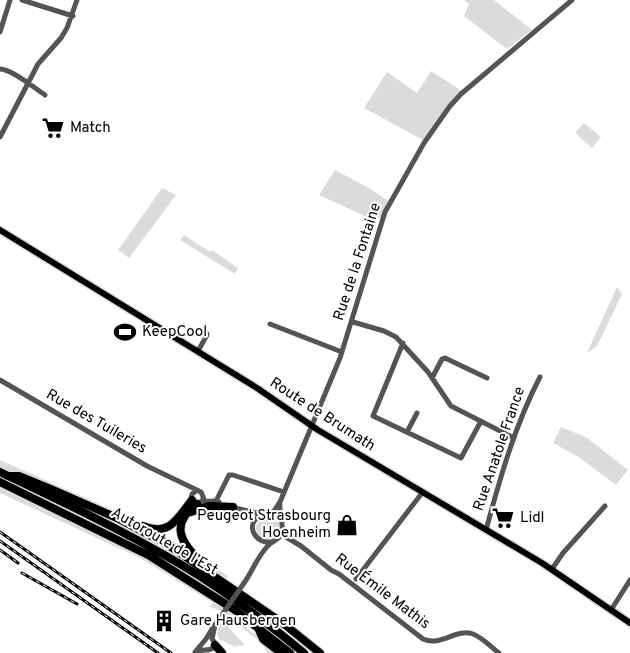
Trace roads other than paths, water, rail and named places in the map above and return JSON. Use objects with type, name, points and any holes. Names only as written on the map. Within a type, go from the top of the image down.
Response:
[{"type":"highway","name":"Autoroute de l’Est","points":[[0,472],[124,533],[181,565],[240,603],[304,653]]},
{"type":"highway","points":[[8,476],[19,476],[106,513],[168,545],[284,624],[320,653]]},
{"type":"highway","name":"Autoroute de l’Est","points":[[0,482],[150,556],[215,596],[290,653]]},
{"type":"highway","points":[[106,513],[149,529],[161,530],[173,524],[195,500]]},
{"type":"highway","points":[[195,500],[183,520],[181,534],[184,544],[223,582]]},
{"type":"highway","points":[[183,520],[190,513],[203,507],[233,507]]},
{"type":"highway","points":[[258,628],[263,638],[281,653]]},
{"type":"highway","points":[[209,641],[222,653]]},
{"type":"main road","name":"Route de Brumath","points":[[0,230],[275,399],[312,426],[552,570],[630,623]]},
{"type":"street","points":[[0,32],[10,0]]},
{"type":"street","points":[[22,0],[73,16]]},
{"type":"street","points":[[0,130],[38,64],[61,38],[73,16],[77,0]]},
{"type":"street","name":"Rue de la Fontaine","points":[[268,513],[274,512],[280,502],[342,352],[353,322],[385,212],[424,142],[450,106],[467,88],[572,0]]},
{"type":"street","points":[[0,69],[4,69],[45,95]]},
{"type":"street","points":[[0,137],[18,103],[20,95]]},
{"type":"street","points":[[353,322],[388,332],[403,343],[432,378],[451,406],[514,438]]},
{"type":"street","points":[[270,324],[342,352]]},
{"type":"street","points":[[198,351],[207,334],[203,330]]},
{"type":"street","points":[[403,343],[373,416],[461,458],[481,421]]},
{"type":"street","points":[[432,378],[442,359],[446,358],[487,378]]},
{"type":"street","name":"Rue Anatole France","points":[[486,530],[514,438],[533,388],[540,377]]},
{"type":"street","name":"Rue des Tuileries","points":[[0,380],[93,436],[147,466],[201,492],[214,501],[248,512],[261,514]]},
{"type":"street","points":[[407,432],[417,413]]},
{"type":"street","points":[[214,501],[229,475],[284,492]]},
{"type":"street","name":"Rue des Tuileries","points":[[180,483],[195,500],[214,501]]},
{"type":"street","points":[[195,500],[196,491]]},
{"type":"street","points":[[356,579],[422,492]]},
{"type":"street","points":[[195,500],[204,495]]},
{"type":"street","name":"Rue de la Fontaine","points":[[280,502],[281,534]]},
{"type":"street","points":[[552,570],[563,553],[605,506]]},
{"type":"street","points":[[248,512],[254,523],[254,533],[259,540],[264,543],[272,542],[278,539],[281,534]]},
{"type":"street","points":[[254,523],[261,514],[268,513],[276,515],[280,520]]},
{"type":"street","name":"Rue Émile Mathis","points":[[281,534],[339,574],[422,639],[437,641],[470,633],[499,653]]},
{"type":"street","points":[[259,540],[261,556]]},
{"type":"street","points":[[205,649],[215,624],[272,542]]},
{"type":"street","points":[[611,610],[630,580]]},
{"type":"street","points":[[195,653],[205,649],[210,650],[209,641]]},
{"type":"street","points":[[195,653],[209,641]]},
{"type":"railway","points":[[0,532],[171,653]]},
{"type":"railway","points":[[0,541],[158,653]]},
{"type":"railway","points":[[0,550],[18,563]]},
{"type":"railway","points":[[22,573],[77,604]]},
{"type":"place","name":"Match","points":[[53,128]]},
{"type":"place","name":"KeepCool","points":[[125,332]]},
{"type":"place","name":"Lidl","points":[[503,518]]},
{"type":"place","name":"Peugeot Strasbourg Hoenheim","points":[[347,525]]},
{"type":"place","name":"Gare Hausbergen","points":[[164,621]]}]
